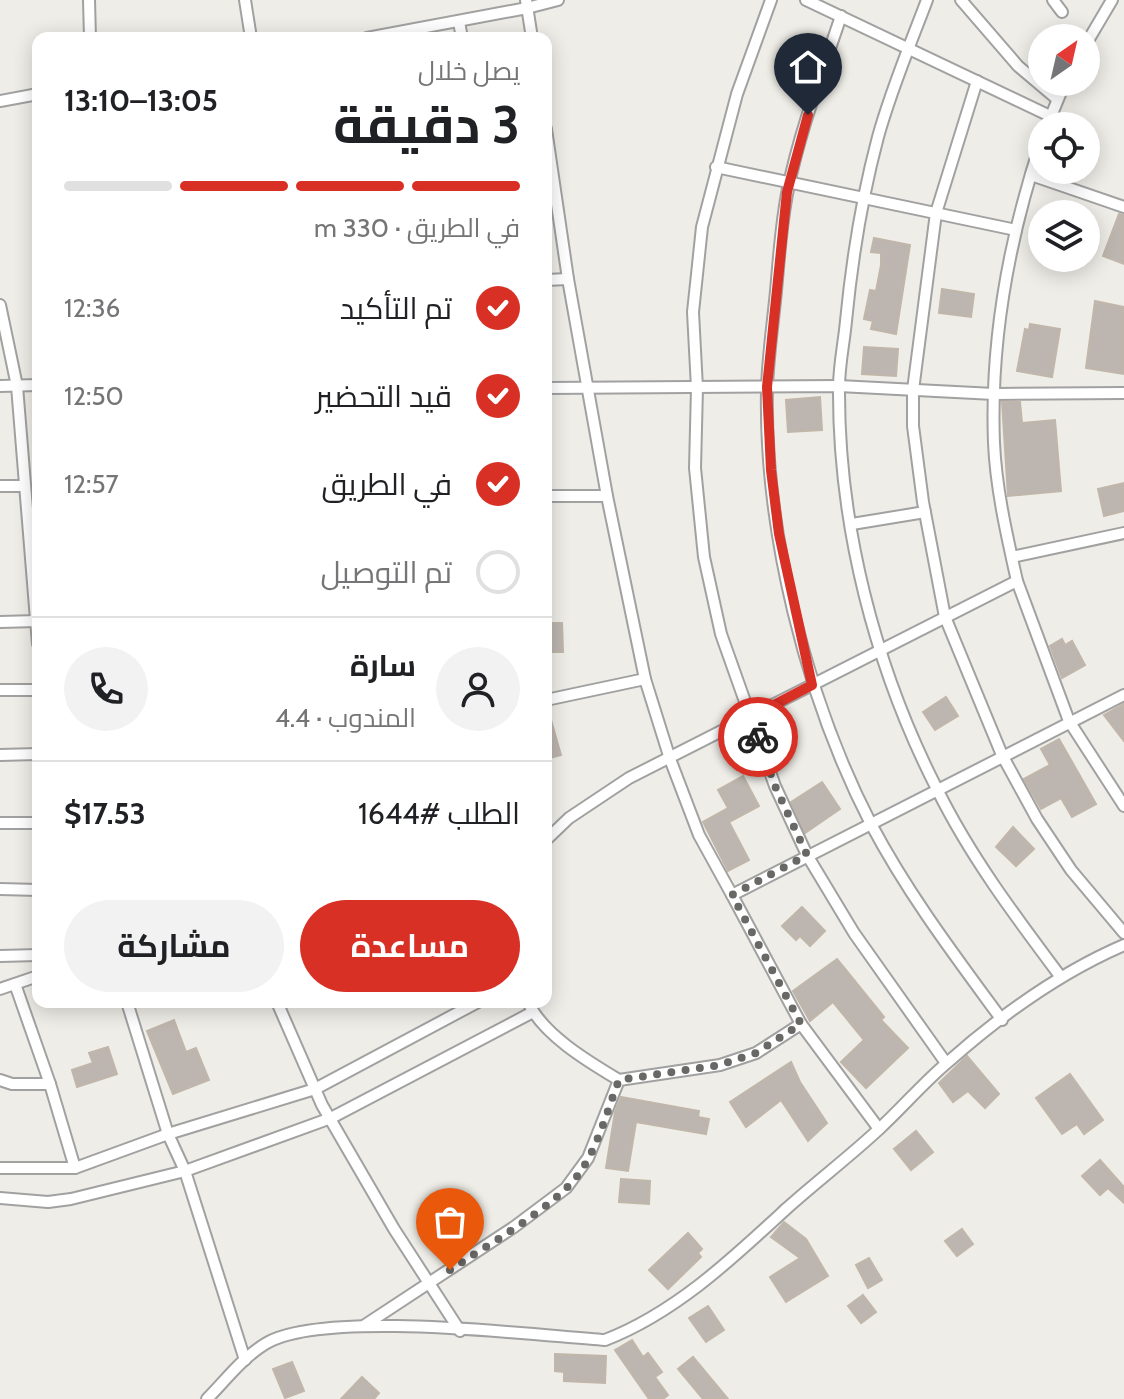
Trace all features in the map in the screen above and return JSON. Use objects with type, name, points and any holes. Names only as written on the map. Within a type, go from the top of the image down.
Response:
[{"type":"street","points":[[89,0],[90,32]]},
{"type":"street","points":[[245,0],[250,32]]},
{"type":"street","points":[[402,32],[558,0]]},
{"type":"street","points":[[771,0],[737,94],[702,227],[693,312],[697,388],[695,468],[704,557],[721,634],[775,786],[807,855],[854,933],[946,1063]]},
{"type":"street","points":[[806,0],[910,47],[1033,112]]},
{"type":"street","points":[[927,0],[879,133],[864,200],[850,285],[839,386],[844,466],[859,573],[904,717],[936,789],[973,855],[1060,976]]},
{"type":"street","points":[[961,0],[1018,66],[1057,99]]},
{"type":"street","points":[[1053,0],[1062,12]]},
{"type":"street","points":[[1098,24],[1112,0]]},
{"type":"street","points":[[527,4],[531,32]]},
{"type":"street","points":[[841,16],[799,140],[789,183],[767,387],[771,470],[779,534],[812,685],[871,822],[919,907],[1002,1020]]},
{"type":"street","points":[[459,22],[461,32]]},
{"type":"street","points":[[977,81],[936,213],[913,390],[913,426],[925,512],[945,617],[1002,755],[1037,819],[1071,870],[1124,933]]},
{"type":"street","points":[[0,101],[32,95]]},
{"type":"street","points":[[1052,112],[1058,96]]},
{"type":"street","points":[[716,167],[1016,230]]},
{"type":"street","points":[[552,170],[607,496],[645,679],[670,759],[699,835],[801,1024],[879,1129]]},
{"type":"street","points":[[1029,184],[997,322],[994,445],[1017,581],[1069,721],[1124,806]]},
{"type":"street","points":[[1057,184],[1124,207]]},
{"type":"street","points":[[552,280],[568,279]]},
{"type":"street","points":[[0,305],[17,386],[32,580]]},
{"type":"street","points":[[0,386],[32,385]]},
{"type":"street","points":[[552,388],[839,386],[994,394],[1124,393]]},
{"type":"street","points":[[0,486],[23,486]]},
{"type":"street","points":[[552,496],[607,496]]},
{"type":"street","points":[[852,524],[925,512]]},
{"type":"street","points":[[1012,557],[1124,533]]},
{"type":"street","points":[[552,834],[569,818],[629,778],[1017,581]]},
{"type":"street","points":[[0,622],[32,622]]},
{"type":"street","points":[[552,699],[645,679]]},
{"type":"street","points":[[0,690],[32,690]]},
{"type":"street","points":[[732,895],[1124,695]]},
{"type":"street","points":[[0,755],[32,754]]},
{"type":"street","points":[[0,823],[32,823]]},
{"type":"street","points":[[0,889],[32,890]]},
{"type":"street","points":[[207,1399],[266,1343],[297,1332],[365,1325],[605,1340],[634,1329],[654,1318],[744,1248],[879,1129],[946,1063],[1060,976],[1124,945]]},
{"type":"street","points":[[0,956],[32,955]]},
{"type":"street","points":[[0,989],[32,978]]},
{"type":"street","points":[[15,984],[75,1168]]},
{"type":"street","points":[[129,1008],[245,1360]]},
{"type":"street","points":[[280,1008],[331,1118],[428,1285],[460,1331]]},
{"type":"street","points":[[0,1168],[75,1168],[168,1134],[315,1089],[467,1008]]},
{"type":"street","points":[[0,1198],[48,1202],[71,1199],[185,1171],[331,1118],[529,1008]]},
{"type":"street","points":[[532,1008],[578,1055],[619,1080],[732,1061],[756,1053],[801,1024]]},
{"type":"street","points":[[0,1080],[12,1084],[50,1084]]},
{"type":"street","points":[[365,1325],[514,1227],[572,1182],[588,1158],[619,1080]]},
{"type":"building","points":[[1119,214],[1124,215],[1124,264],[1103,256]]},
{"type":"building","points":[[874,238],[910,245],[896,334],[871,329],[873,321],[864,319],[870,290],[876,291],[881,265],[881,253],[871,252]]},
{"type":"building","points":[[942,289],[974,294],[971,317],[939,313]]},
{"type":"building","points":[[1095,301],[1124,307],[1124,374],[1086,368]]},
{"type":"building","points":[[1030,324],[1060,329],[1052,377],[1017,371],[1025,329],[1029,330]]},
{"type":"building","points":[[864,347],[898,349],[896,376],[862,374]]},
{"type":"building","points":[[820,397],[822,430],[788,432],[786,400]]},
{"type":"building","points":[[1002,402],[1020,402],[1022,423],[1055,420],[1061,491],[1008,496]]},
{"type":"building","points":[[1124,483],[1124,511],[1104,516],[1098,489]]},
{"type":"building","points":[[552,623],[562,623],[563,652],[552,652]]},
{"type":"building","points":[[1062,639],[1065,645],[1072,641],[1085,665],[1062,678],[1050,646]]},
{"type":"building","points":[[946,697],[958,716],[935,730],[923,712]]},
{"type":"building","points":[[1124,704],[1124,741],[1104,715]]},
{"type":"building","points":[[552,724],[561,755],[552,757]]},
{"type":"building","points":[[1059,739],[1096,804],[1072,817],[1061,798],[1041,809],[1024,779],[1050,765],[1041,749]]},
{"type":"building","points":[[743,776],[759,806],[729,822],[749,860],[728,871],[703,822],[728,808],[718,790]]},
{"type":"building","points":[[822,782],[840,809],[805,833],[791,802]]},
{"type":"building","points":[[1013,827],[1034,849],[1016,866],[996,847]]},
{"type":"building","points":[[802,907],[825,931],[810,946],[800,936],[796,940],[782,926]]},
{"type":"building","points":[[837,959],[884,1017],[881,1020],[908,1048],[866,1088],[841,1062],[864,1040],[833,1002],[810,1021],[793,991]]},
{"type":"building","points":[[174,1020],[186,1052],[196,1048],[209,1080],[173,1094],[147,1031]]},
{"type":"building","points":[[108,1047],[117,1074],[77,1087],[72,1070],[93,1063],[89,1053]]},
{"type":"building","points":[[967,1056],[999,1094],[985,1108],[968,1091],[953,1102],[939,1083]]},
{"type":"building","points":[[791,1062],[800,1082],[827,1123],[808,1141],[781,1100],[746,1127],[730,1102]]},
{"type":"building","points":[[1070,1074],[1103,1120],[1084,1134],[1077,1124],[1062,1134],[1036,1098]]},
{"type":"building","points":[[621,1097],[699,1111],[698,1117],[709,1119],[706,1134],[636,1122],[628,1171],[606,1168],[615,1112]]},
{"type":"building","points":[[916,1131],[933,1152],[911,1170],[894,1149]]},
{"type":"building","points":[[1100,1160],[1124,1187],[1124,1203],[1108,1188],[1100,1195],[1082,1176]]},
{"type":"building","points":[[621,1179],[650,1181],[649,1204],[619,1202]]},
{"type":"building","points":[[784,1222],[806,1239],[828,1276],[786,1302],[770,1277],[800,1258],[771,1237]]},
{"type":"building","points":[[962,1229],[973,1244],[957,1256],[945,1241]]},
{"type":"building","points":[[688,1233],[702,1249],[698,1253],[701,1257],[668,1289],[649,1270]]},
{"type":"building","points":[[869,1258],[882,1280],[868,1288],[856,1265]]},
{"type":"building","points":[[863,1295],[876,1312],[861,1323],[848,1306]]},
{"type":"building","points":[[708,1306],[724,1330],[706,1342],[689,1318]]},
{"type":"building","points":[[632,1340],[643,1357],[648,1353],[662,1372],[655,1377],[668,1395],[663,1399],[649,1399],[615,1350]]},
{"type":"building","points":[[555,1354],[606,1356],[605,1383],[564,1381],[564,1372],[555,1371]]},
{"type":"building","points":[[693,1357],[728,1399],[703,1399],[678,1369]]},
{"type":"building","points":[[292,1362],[304,1391],[285,1398],[273,1369]]},
{"type":"building","points":[[362,1377],[379,1393],[374,1399],[341,1399]]},
{"type":"way so far","points":[[450,1270],[514,1227],[566,1188],[577,1176],[588,1158],[619,1080],[720,1065],[756,1053],[801,1024],[732,895],[807,855],[775,786],[758,737]]},
{"type":"route","points":[[758,737],[751,717],[812,685],[779,534],[771,470],[767,387],[787,192],[808,115]]}]
